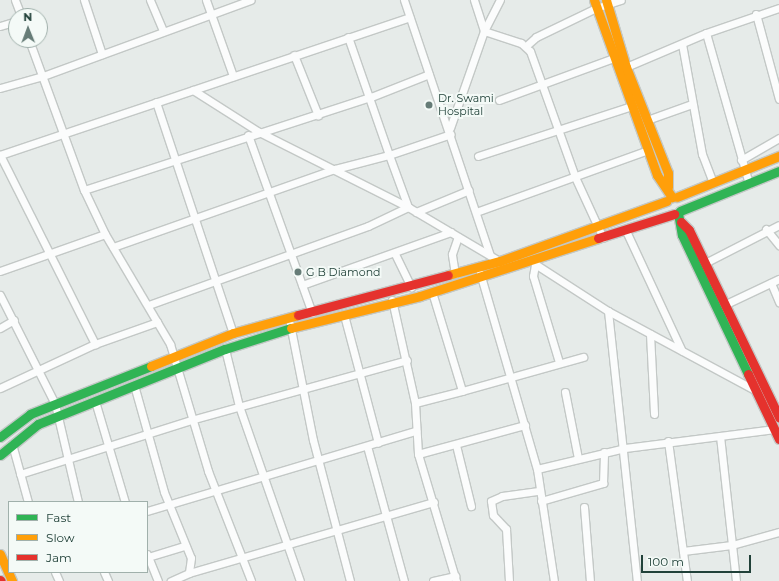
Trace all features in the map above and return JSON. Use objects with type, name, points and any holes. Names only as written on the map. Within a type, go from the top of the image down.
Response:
[{"type":"street","points":[[84,0],[102,54]]},
{"type":"street","points":[[150,0],[163,31]]},
{"type":"street","points":[[206,0],[233,76]]},
{"type":"street","points":[[0,88],[42,76],[251,0]]},
{"type":"street","points":[[404,0],[450,131],[490,255]]},
{"type":"street","points":[[474,0],[484,31]]},
{"type":"street","points":[[113,248],[335,169],[389,155],[450,131],[484,31],[500,0]]},
{"type":"street","points":[[526,46],[536,37],[595,4],[621,0]]},
{"type":"street","points":[[606,2],[626,67],[668,173],[668,187],[672,198],[667,209],[677,213],[681,222],[682,235],[694,262],[779,439]]},
{"type":"street","points":[[595,4],[658,178],[668,187]]},
{"type":"street","points":[[626,67],[706,33],[756,14],[779,8]]},
{"type":"street","points":[[756,14],[776,71],[779,99]]},
{"type":"street","points":[[95,344],[0,155],[62,131],[193,90],[409,17]]},
{"type":"street","points":[[484,31],[526,46],[543,84],[574,177],[603,238]]},
{"type":"street","points":[[706,33],[749,184]]},
{"type":"street","points":[[348,37],[371,97],[389,155],[408,207]]},
{"type":"street","points":[[682,44],[702,154],[713,183]]},
{"type":"street","points":[[32,48],[84,190],[105,234],[148,304],[174,354],[191,420],[215,490],[251,581]]},
{"type":"street","points":[[294,55],[318,114]]},
{"type":"street","points":[[500,100],[614,58]]},
{"type":"street","points":[[84,190],[175,161],[248,135],[371,97],[429,74]]},
{"type":"street","points":[[193,90],[259,132],[408,207],[500,261],[509,268]]},
{"type":"street","points":[[156,102],[194,219],[216,277],[233,333]]},
{"type":"street","points":[[647,120],[692,104]]},
{"type":"street","points":[[478,156],[560,132],[632,106]]},
{"type":"street","points":[[248,135],[292,252],[312,312]]},
{"type":"street","points":[[741,160],[779,138]]},
{"type":"street","points":[[476,212],[648,150]]},
{"type":"street","points":[[0,438],[23,418],[174,354],[233,333],[344,315],[432,292],[480,272],[500,261],[538,249],[713,183],[779,156]]},
{"type":"street","points":[[0,455],[31,428],[177,367],[290,323],[312,312],[411,287],[455,274],[509,268],[536,261],[677,213],[779,171]]},
{"type":"street","points":[[416,212],[469,190]]},
{"type":"street","points":[[672,198],[683,203],[677,213]]},
{"type":"street","points":[[148,304],[216,277],[292,252],[408,207]]},
{"type":"street","points":[[681,222],[690,230],[776,405],[779,417]]},
{"type":"street","points":[[705,263],[766,230],[779,225]]},
{"type":"street","points":[[766,230],[779,245]]},
{"type":"street","points":[[626,231],[682,351]]},
{"type":"street","points":[[302,285],[395,254],[451,232]]},
{"type":"street","points":[[0,271],[50,252],[105,234]]},
{"type":"street","points":[[455,274],[452,254],[458,237]]},
{"type":"street","points":[[538,249],[533,276],[559,362]]},
{"type":"street","points":[[395,254],[411,287]]},
{"type":"street","points":[[536,261],[608,311],[756,391],[776,405]]},
{"type":"street","points":[[480,272],[537,469],[539,491],[554,581]]},
{"type":"street","points":[[726,304],[779,279]]},
{"type":"street","points":[[770,282],[779,302]]},
{"type":"street","points":[[390,292],[407,360],[415,403],[418,454],[434,502],[456,578],[433,581]]},
{"type":"street","points":[[432,292],[462,391]]},
{"type":"street","points":[[0,295],[39,369],[55,404],[56,417],[78,501]]},
{"type":"street","points":[[608,311],[625,448],[637,581]]},
{"type":"street","points":[[344,315],[358,374],[378,443]]},
{"type":"street","points":[[0,328],[14,320]]},
{"type":"street","points":[[0,388],[95,344],[157,322]]},
{"type":"street","points":[[290,323],[318,459],[350,581]]},
{"type":"street","points":[[650,334],[654,414]]},
{"type":"street","points":[[225,349],[239,406],[266,475],[300,581]]},
{"type":"street","points":[[415,403],[462,391],[510,375],[582,357]]},
{"type":"street","points":[[20,474],[191,420],[304,387],[407,360]]},
{"type":"street","points":[[134,385],[169,504],[192,566],[189,573]]},
{"type":"street","points":[[565,392],[578,458]]},
{"type":"street","points":[[95,401],[106,446],[125,501]]},
{"type":"street","points":[[418,454],[456,445],[525,425]]},
{"type":"street","points":[[537,469],[625,448],[668,441],[775,429]]},
{"type":"street","points":[[148,511],[416,431]]},
{"type":"street","points":[[720,436],[736,581]]},
{"type":"street","points":[[668,441],[687,581]]},
{"type":"street","points":[[12,444],[28,501]]},
{"type":"street","points":[[456,445],[471,506]]},
{"type":"street","points":[[367,446],[404,581]]},
{"type":"street","points":[[541,501],[603,483],[604,452]]},
{"type":"street","points":[[509,581],[506,529],[493,515],[491,501],[502,496],[539,491]]},
{"type":"street","points":[[171,581],[189,573],[243,559],[287,544],[434,502]]},
{"type":"street","points":[[584,507],[590,581]]},
{"type":"street","points":[[683,551],[732,545],[779,532]]},
{"type":"street","points":[[158,581],[148,556],[185,546]]},
{"type":"street","points":[[3,559],[8,571]]},
{"type":"traffic: fast","points":[[680,211],[779,171]]},
{"type":"traffic: fast","points":[[678,213],[682,235],[748,374]]},
{"type":"traffic: fast","points":[[0,455],[38,424],[225,349],[291,328]]},
{"type":"traffic: fast","points":[[0,437],[30,414],[151,366]]},
{"type":"traffic: slow","points":[[594,0],[657,175],[672,197]]},
{"type":"traffic: slow","points":[[606,0],[626,67],[668,173],[668,187]]},
{"type":"traffic: slow","points":[[677,197],[779,156]]},
{"type":"traffic: slow","points":[[448,275],[500,261],[667,201]]},
{"type":"traffic: slow","points":[[291,328],[420,296],[598,238]]},
{"type":"traffic: slow","points":[[151,366],[233,333],[298,315]]},
{"type":"traffic: slow","points":[[0,554],[8,572]]},
{"type":"traffic: slow","points":[[8,573],[12,581]]},
{"type":"traffic: jam","points":[[598,238],[674,214]]},
{"type":"traffic: jam","points":[[681,222],[689,230],[779,417]]},
{"type":"traffic: jam","points":[[298,315],[448,275]]},
{"type":"traffic: jam","points":[[748,374],[779,439]]},
{"type":"place","name":"Dr. Swami Hospital","points":[[429,105]]},
{"type":"place","name":"G B Diamond","points":[[298,272]]}]
